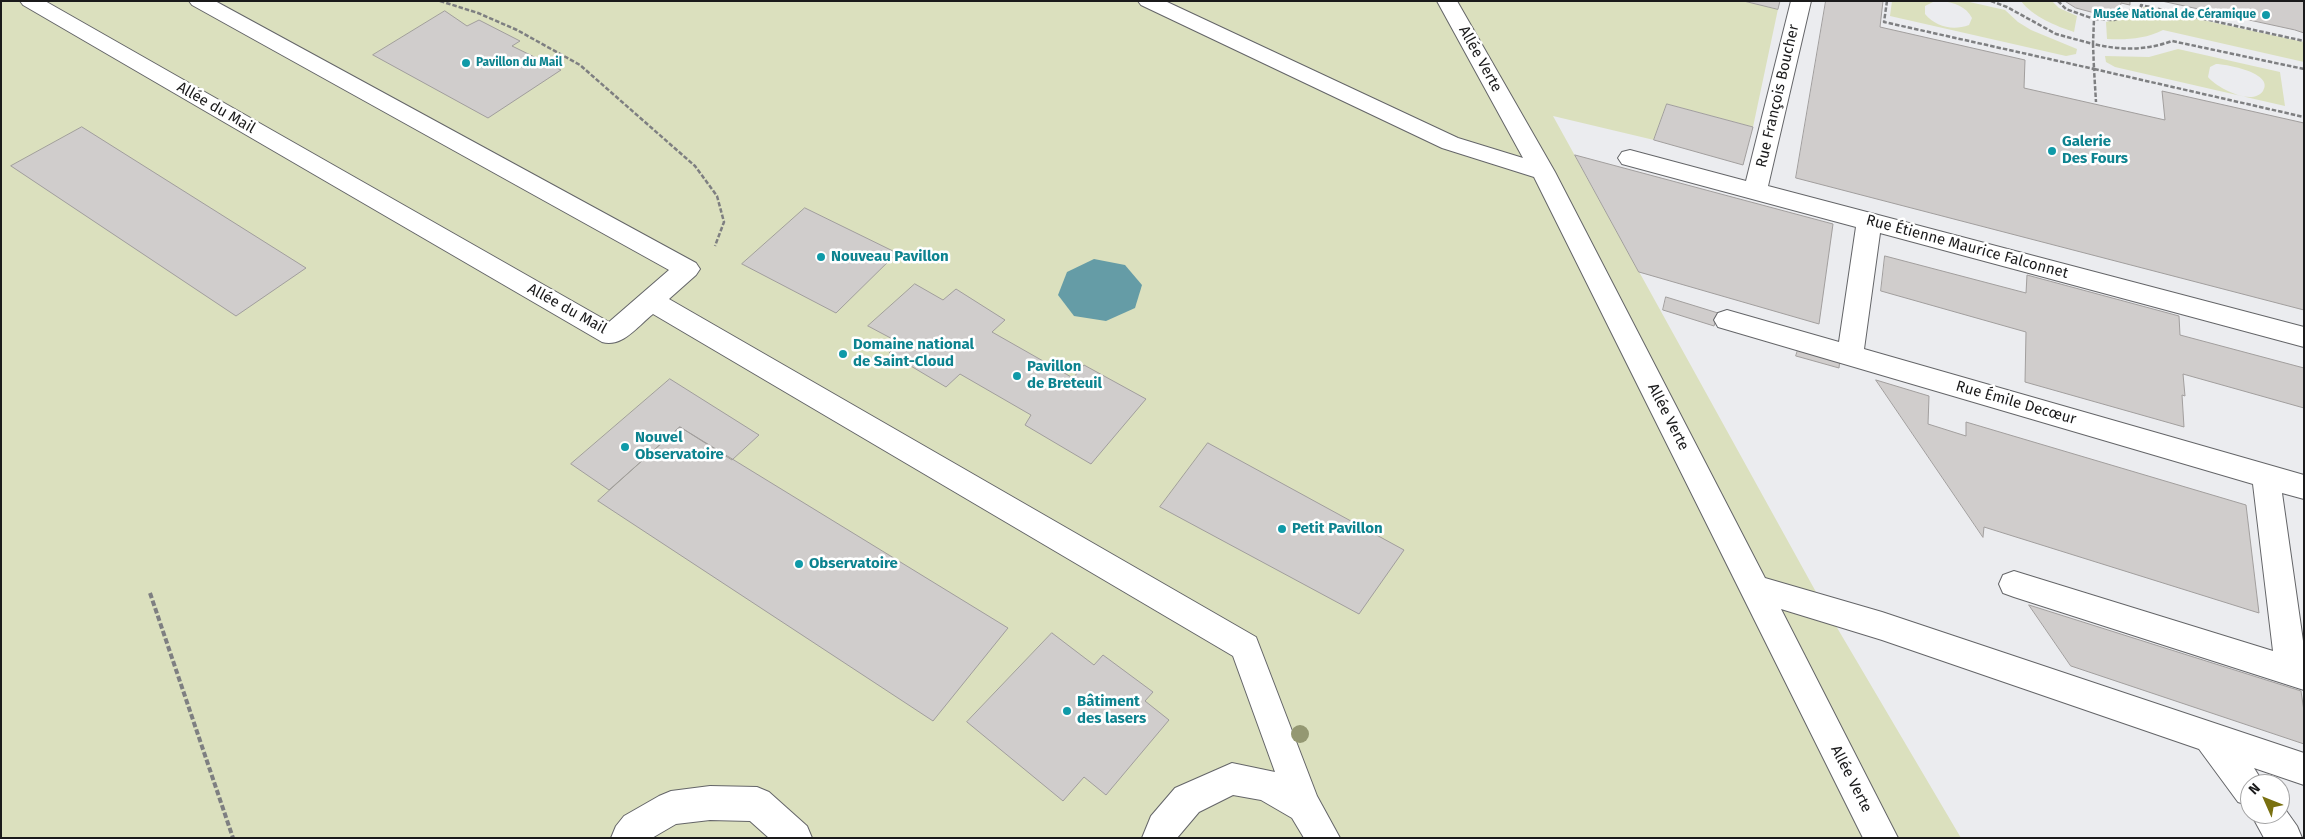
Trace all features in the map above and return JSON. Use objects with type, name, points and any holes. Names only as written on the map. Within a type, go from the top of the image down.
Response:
[{"type":"street","name":"Allée du Mail","points":[[30,1],[611,335],[687,269]]},
{"type":"street","points":[[198,1],[687,269]]},
{"type":"street","points":[[1148,1],[1450,143],[1544,172]]},
{"type":"street","name":"Allée Verte","points":[[1448,1],[1544,172],[1881,838]]},
{"type":"street","name":"Rue François Boucher","points":[[1755,191],[1801,1]]},
{"type":"street","name":"Rue Étienne Maurice Falconnet","points":[[1630,158],[2304,337]]},
{"type":"street","points":[[1850,356],[1869,221]]},
{"type":"street","points":[[650,300],[1245,647],[1304,806],[1323,838]]},
{"type":"street","name":"Rue Émile Decœur","points":[[1727,320],[2304,487]]},
{"type":"street","points":[[2014,584],[2297,673],[2266,476]]},
{"type":"street","points":[[1755,588],[1882,626],[2304,769]]},
{"type":"street","points":[[2210,737],[2240,777]]},
{"type":"street","points":[[1159,838],[1163,828],[1187,800],[1232,779],[1266,785],[1304,806]]},
{"type":"street","points":[[628,838],[636,828],[671,808],[710,803],[756,804],[796,838]]},
{"type":"street","points":[[2275,824],[2285,838]]},
{"type":"path","points":[[440,1],[478,12],[517,30],[580,64],[695,166],[718,196],[724,222],[717,244],[687,269]]},
{"type":"path","points":[[1887,1],[1884,22],[2304,117]]},
{"type":"path","points":[[1991,1],[2007,5],[2065,38],[2119,50],[2160,46],[2172,41],[2304,69]]},
{"type":"path","points":[[2058,1],[2066,9],[2094,20],[2117,20],[2126,16],[2129,10],[2140,10],[2140,5],[2304,41]]},
{"type":"path","points":[[2094,20],[2093,44],[2096,102]]},
{"type":"path","points":[[150,593],[233,838]]},
{"type":"green space","name":"Domaine national de Saint-Cloud","points":[[1,1],[1743,1],[1778,9],[1753,127],[1667,104],[1654,140],[1553,116],[1816,592],[1961,838],[1,838]]},
{"type":"green space","points":[[1892,1],[1935,1],[1925,6],[1925,14],[1934,22],[1951,28],[1969,25],[1972,18],[1963,8],[1942,1],[1965,1],[2005,10],[2018,22],[2031,30],[2077,49],[2076,54],[2066,56],[1890,16]]},
{"type":"green space","points":[[2021,1],[2052,1],[2059,8],[2077,16],[2074,32],[2052,24],[2038,16]]},
{"type":"green space","points":[[2143,7],[2304,42],[2304,62],[2163,30],[2136,38],[2107,39],[2106,22],[2128,16],[2131,11],[2143,13]]},
{"type":"green space","points":[[2178,49],[2280,72],[2285,106],[2115,67],[2106,62],[2105,56],[2149,57]],"holes":[[[2221,64],[2256,75],[2262,79],[2265,85],[2263,91],[2251,97],[2234,94],[2218,86],[2208,77],[2210,67]]]},
{"type":"water","points":[[1094,259],[1125,265],[1142,285],[1135,308],[1106,321],[1074,316],[1058,295],[1067,272]]},
{"type":"building","points":[[1744,1],[1780,1],[1778,9]]},
{"type":"building","name":"Galerie Des Fours","points":[[1826,1],[1883,1],[1880,27],[2025,60],[2024,88],[2165,120],[2162,91],[2304,123],[2304,310],[1796,178]]},
{"type":"building","name":"Musée National de Céramique","points":[[2065,1],[2130,1],[2130,5],[2121,3],[2120,9],[2114,13],[2102,15],[2076,8]]},
{"type":"building","name":"Musée National de Céramique","points":[[2162,1],[2304,1],[2304,33],[2295,30]]},
{"type":"building","name":"Pavillon du Mail","points":[[445,11],[467,26],[479,20],[520,41],[512,46],[561,70],[488,118],[373,55]]},
{"type":"building","points":[[1667,104],[1753,127],[1743,165],[1654,140]]},
{"type":"building","points":[[82,127],[306,268],[236,316],[11,166]]},
{"type":"building","points":[[1575,155],[1833,224],[1819,324],[1639,272]]},
{"type":"building","name":"Nouveau Pavillon","points":[[805,208],[897,253],[836,313],[742,264]]},
{"type":"building","points":[[1885,256],[2026,293],[2027,275],[2179,316],[2180,335],[2304,368],[2304,408],[2183,374],[2185,396],[2182,395],[2184,427],[2025,382],[2026,332],[1881,291]]},
{"type":"building","name":"Pavillon de Breteuil","points":[[915,284],[943,300],[956,289],[1005,320],[992,332],[1073,378],[1084,365],[1146,399],[1091,464],[1025,425],[1031,415],[960,374],[946,387],[889,353],[900,343],[868,326]]},
{"type":"building","points":[[1666,297],[1718,313],[1714,326],[1663,310]]},
{"type":"building","points":[[1799,347],[1840,358],[1839,368],[1796,356]]},
{"type":"building","name":"Nouvel Observatoire","points":[[670,379],[759,435],[732,460],[680,427],[609,490],[571,464]]},
{"type":"building","points":[[1876,380],[1929,396],[1928,424],[1966,436],[1966,422],[2246,505],[2259,613],[1984,527],[1983,537]]},
{"type":"building","name":"Observatoire","points":[[680,427],[1008,628],[933,721],[598,501]]},
{"type":"building","name":"Petit Pavillon","points":[[1208,443],[1404,550],[1359,614],[1160,507]]},
{"type":"building","points":[[2029,605],[2301,691],[2304,711],[2304,744],[2071,666]]},
{"type":"building","name":"Bâtiment des lasers","points":[[1052,633],[1094,665],[1103,655],[1153,692],[1145,701],[1169,720],[1106,795],[1084,777],[1063,801],[967,722]]},
{"type":"place","name":"Musée National de Céramique","points":[[2266,15]]},
{"type":"place","name":"Pavillon du Mail","points":[[466,63]]},
{"type":"place","name":"Galerie Des Fours","points":[[2052,151]]},
{"type":"place","name":"Nouveau Pavillon","points":[[821,257]]},
{"type":"place","name":"Domaine national de Saint-Cloud","points":[[843,354]]},
{"type":"place","name":"Pavillon de Breteuil","points":[[1017,376]]},
{"type":"place","name":"Nouvel Observatoire","points":[[625,447]]},
{"type":"place","name":"Petit Pavillon","points":[[1282,529]]},
{"type":"place","name":"Observatoire","points":[[799,564]]},
{"type":"place","name":"Bâtiment des lasers","points":[[1067,711]]}]
